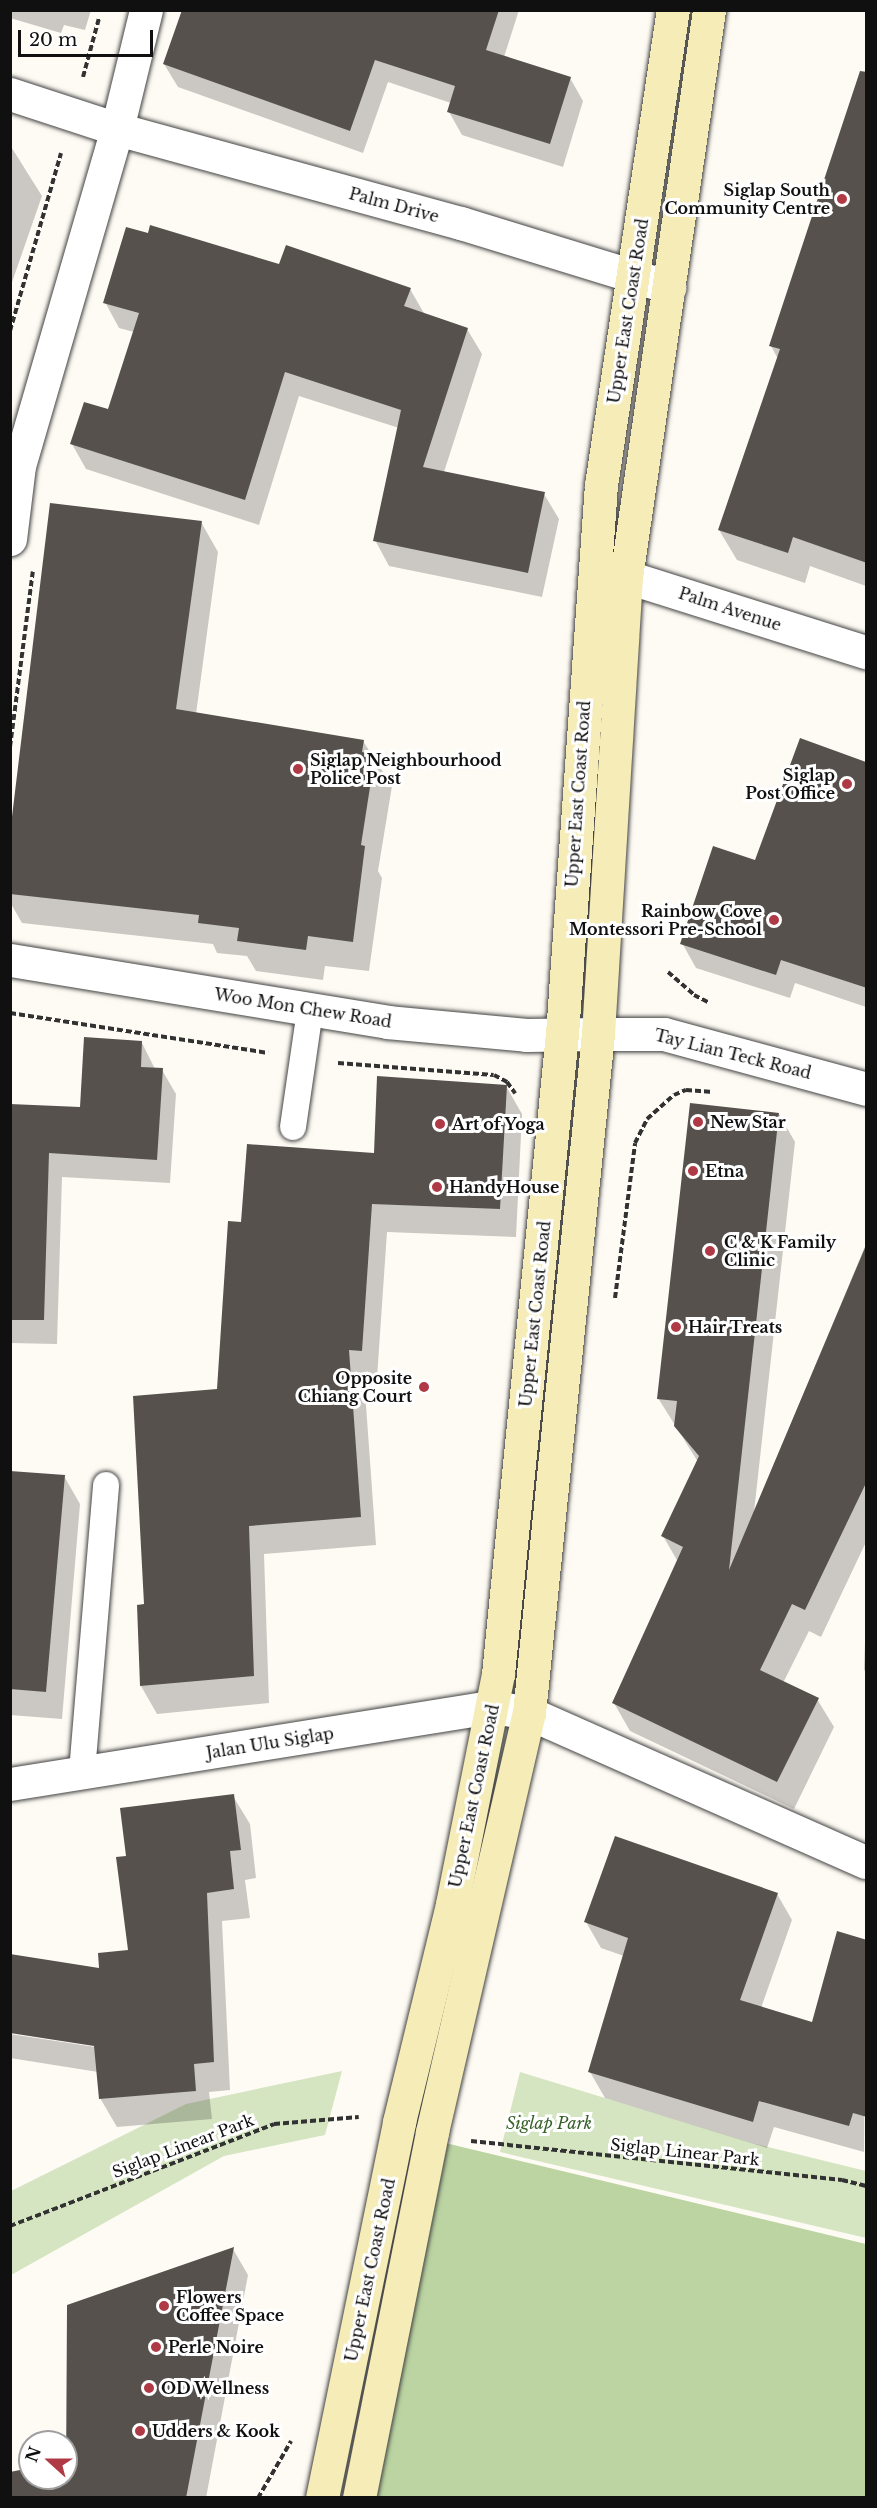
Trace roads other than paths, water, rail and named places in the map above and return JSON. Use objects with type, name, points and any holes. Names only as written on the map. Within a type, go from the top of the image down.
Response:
[{"type":"main road","name":"Upper East Coast Road","points":[[322,2498],[399,2122],[452,1904],[493,1707],[562,1034],[601,485],[635,277],[674,10]]},
{"type":"main road","name":"Upper East Coast Road","points":[[359,2498],[421,2203],[432,2132],[529,1713],[598,1034],[626,577],[709,10]]},
{"type":"street","points":[[10,539],[19,466],[117,129],[146,10]]},
{"type":"street","name":"Palm Drive","points":[[10,94],[117,129],[461,223],[669,287]]},
{"type":"street","name":"Palm Avenue","points":[[594,566],[867,652]]},
{"type":"street","name":"Woo Mon Chew Road","points":[[10,960],[310,1010],[481,1031],[598,1034]]},
{"type":"street","name":"Tay Lian Teck Road","points":[[598,1034],[664,1034],[867,1089]]},
{"type":"street","name":"Jalan Ulu Siglap","points":[[10,1784],[493,1707],[529,1713]]},
{"type":"street","points":[[529,1713],[867,1862]]},
{"type":"lane","points":[[293,1127],[310,1010]]},
{"type":"lane","points":[[82,1772],[106,1485]]},
{"type":"place","name":"Siglap South Community Centre","points":[[842,199]]},
{"type":"place","name":"Siglap Neighbourhood Police Post","points":[[298,769]]},
{"type":"place","name":"Siglap Post Office","points":[[847,784]]},
{"type":"place","name":"Rainbow Cove Montessori Pre-School","points":[[774,920]]},
{"type":"place","name":"New Star","points":[[698,1122]]},
{"type":"place","name":"Art of Yoga","points":[[440,1124]]},
{"type":"place","name":"Etna","points":[[693,1171]]},
{"type":"place","name":"HandyHouse","points":[[437,1187]]},
{"type":"place","name":"C & K Family Clinic","points":[[710,1251]]},
{"type":"place","name":"Hair Treats","points":[[676,1327]]},
{"type":"place","name":"Opposite Chiang Court","points":[[424,1387]]},
{"type":"place","name":"Flowers Coffee Space","points":[[164,2306]]},
{"type":"place","name":"Perle Noire","points":[[156,2347]]},
{"type":"place","name":"OD Wellness","points":[[149,2388]]},
{"type":"place","name":"Udders & Kook","points":[[140,2431]]},
{"type":"park label","name":"Siglap Park","points":[[549,2123]]}]
